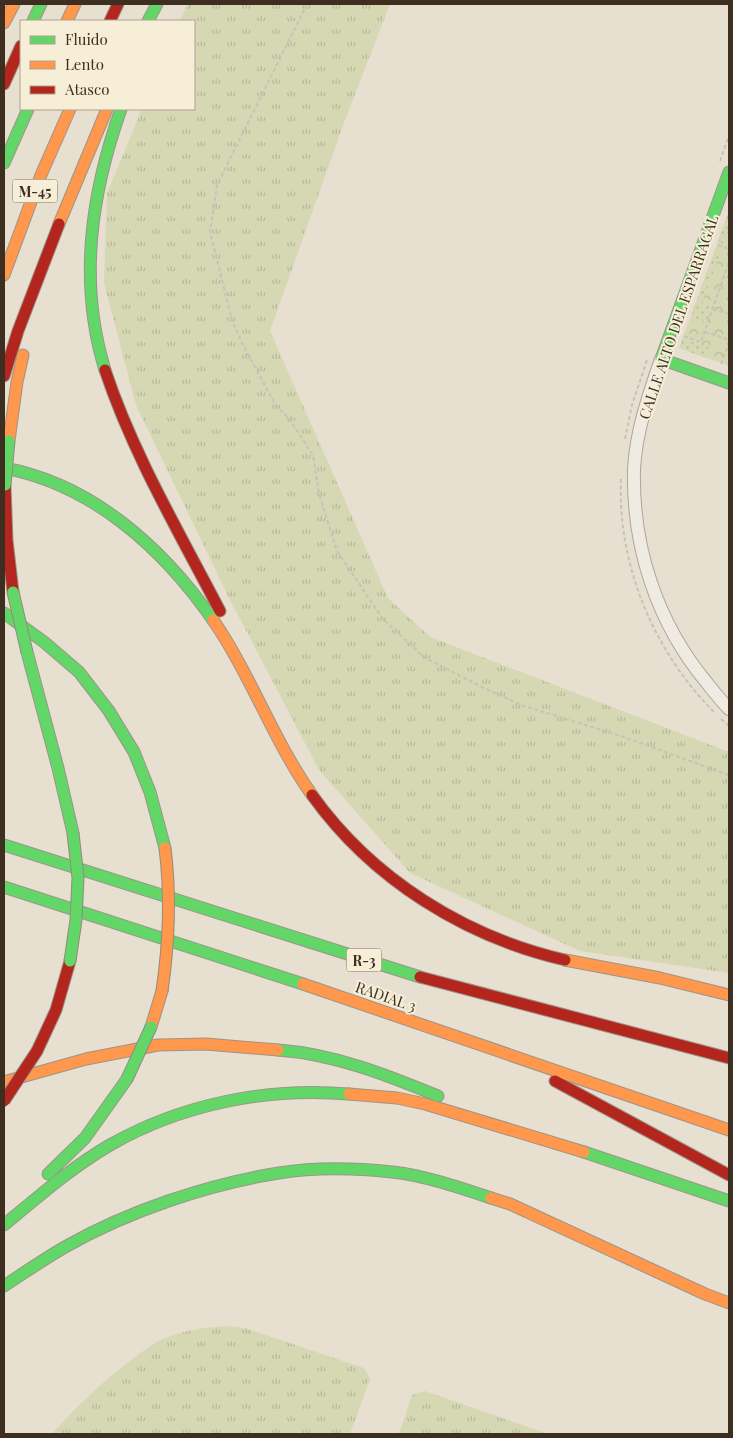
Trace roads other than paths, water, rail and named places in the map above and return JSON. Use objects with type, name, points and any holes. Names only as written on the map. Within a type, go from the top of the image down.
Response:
[{"type":"main road","points":[[4,23],[14,4]]},
{"type":"main road","points":[[33,20],[41,4]]},
{"type":"main road","points":[[67,20],[75,4]]},
{"type":"main road","points":[[110,20],[118,4]]},
{"type":"main road","points":[[148,20],[156,4]]},
{"type":"main road","points":[[155,20],[162,4]]},
{"type":"main road","points":[[4,84],[20,48]]},
{"type":"main road","name":"M-45","points":[[4,163],[28,110]]},
{"type":"main road","name":"M-45","points":[[4,275],[41,175],[70,110]]},
{"type":"main road","points":[[4,376],[18,331],[106,110]]},
{"type":"main road","points":[[121,110],[112,131],[96,199],[89,257],[94,323],[99,350],[110,387],[128,432],[264,695],[288,757]]},
{"type":"main road","name":"CALLE ALTO DEL ESPARRAGAL","points":[[654,358],[729,172]]},
{"type":"main road","points":[[4,1101],[37,1051],[56,1010],[70,961],[76,920],[78,878],[74,833],[13,592],[7,540],[5,485],[17,382],[28,335],[72,192]]},
{"type":"main road","points":[[654,358],[729,383]]},
{"type":"main road","points":[[4,468],[35,474],[87,499],[126,524],[178,573],[215,624],[288,757],[309,790],[332,818],[378,866],[420,898],[457,920],[499,940],[566,960],[664,979],[729,995]]},
{"type":"main road","points":[[4,613],[44,642],[79,672],[109,711],[134,752],[150,792],[165,848],[170,884],[170,919],[162,991],[151,1027],[127,1078],[85,1138],[4,1216]]},
{"type":"main road","name":"RADIAL 3","points":[[4,845],[439,983],[729,1058]]},
{"type":"main road","name":"RADIAL 3","points":[[4,887],[189,945],[729,1130]]},
{"type":"main road","points":[[4,1082],[86,1059],[158,1045],[206,1044],[248,1046],[284,1050],[336,1060],[385,1074],[543,1139]]},
{"type":"main road","points":[[494,1048],[729,1175]]},
{"type":"main road","points":[[4,1226],[71,1171],[121,1140],[148,1126],[202,1107],[248,1096],[301,1091],[347,1093],[401,1099],[543,1139],[729,1201]]},
{"type":"main road","points":[[4,1286],[65,1247],[122,1219],[176,1199],[220,1186],[279,1173],[336,1169],[394,1172],[453,1185],[510,1204],[704,1294],[729,1303]]},
{"type":"street","name":"CALLE ALTO DEL ESPARRAGAL","points":[[654,358],[641,418],[634,468],[636,520],[645,566],[660,608],[675,637],[691,664],[729,709]]}]
